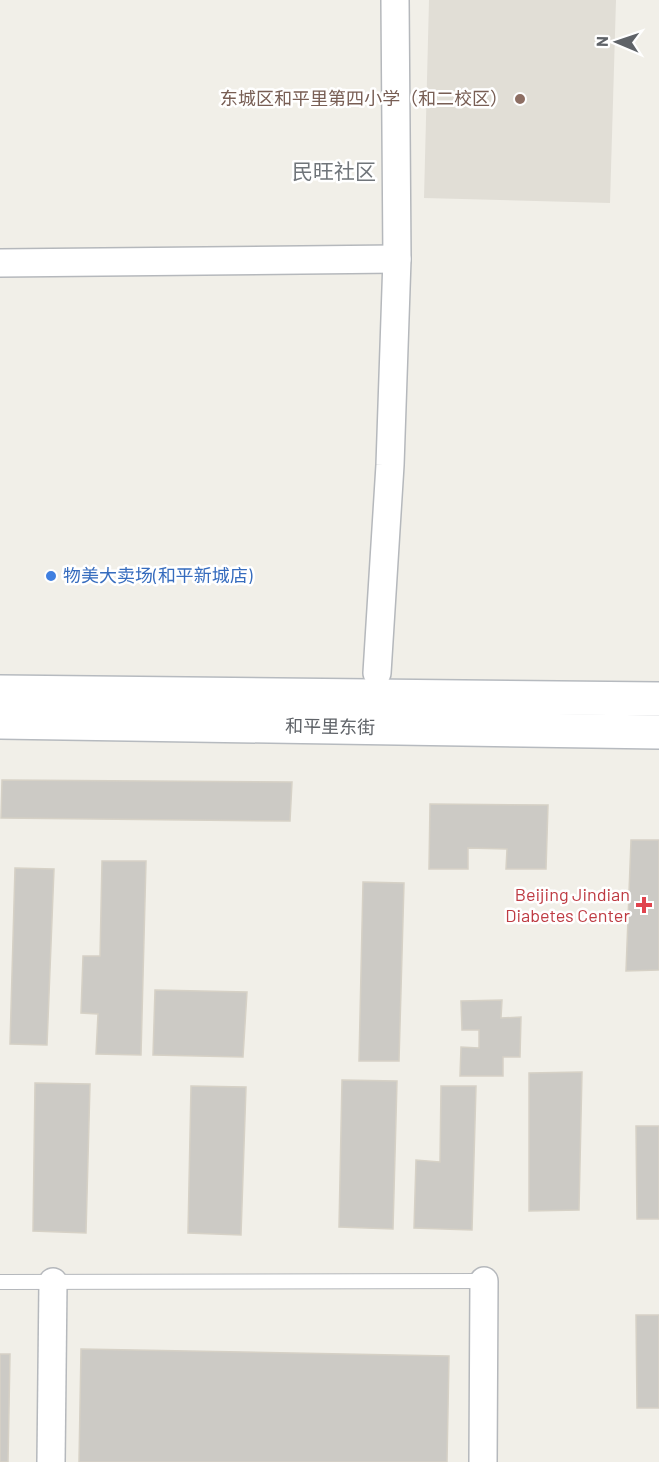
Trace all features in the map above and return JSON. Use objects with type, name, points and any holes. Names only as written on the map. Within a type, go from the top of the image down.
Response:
[{"type":"street","points":[[377,673],[390,465],[397,259],[395,0]]},
{"type":"street","points":[[0,263],[397,259]]},
{"type":"street","name":"和平里东街","points":[[0,692],[659,699]]},
{"type":"street","name":"和平里东街","points":[[0,722],[659,732]]},
{"type":"street","points":[[483,1462],[484,1281]]},
{"type":"street","points":[[51,1462],[53,1282]]},
{"type":"lane","points":[[0,1282],[484,1281]]},
{"type":"shaded area","name":"东城区和平里第四小学（和二校区）","points":[[429,0],[616,0],[610,203],[424,198]]},
{"type":"building","points":[[2,780],[292,782],[290,821],[1,818]]},
{"type":"building","points":[[430,804],[548,805],[546,869],[506,869],[507,849],[468,848],[468,869],[429,869]]},
{"type":"building","name":"Beijing Jindian Diabetes Center","points":[[631,840],[659,840],[659,970],[626,971]]},
{"type":"building","points":[[102,861],[146,861],[141,1055],[96,1054],[98,1014],[81,1013],[83,956],[100,956]]},
{"type":"building","points":[[15,868],[54,869],[47,1045],[10,1044]]},
{"type":"building","points":[[363,882],[404,883],[399,1061],[359,1061]]},
{"type":"building","points":[[155,990],[247,992],[243,1057],[153,1055]]},
{"type":"building","points":[[502,1000],[501,1018],[521,1017],[520,1057],[503,1057],[503,1076],[460,1076],[461,1047],[479,1048],[479,1030],[462,1030],[461,1001]]},
{"type":"building","points":[[582,1072],[579,1210],[529,1211],[529,1073]]},
{"type":"building","points":[[342,1080],[397,1081],[393,1229],[339,1227]]},
{"type":"building","points":[[35,1083],[90,1084],[86,1233],[33,1231]]},
{"type":"building","points":[[191,1086],[246,1087],[241,1235],[188,1233]]},
{"type":"building","points":[[441,1086],[476,1086],[472,1230],[414,1228],[416,1160],[440,1162]]},
{"type":"building","points":[[636,1126],[659,1126],[659,1219],[637,1219]]},
{"type":"building","points":[[636,1315],[659,1315],[659,1408],[637,1408]]},
{"type":"building","points":[[81,1349],[449,1356],[447,1462],[79,1462]]},
{"type":"building","points":[[0,1354],[10,1354],[8,1462],[0,1462]]},
{"type":"place","name":"东城区和平里第四小学（和二校区）","points":[[520,99]]},
{"type":"place","name":"物美大卖场(和平新城店)","points":[[51,576]]},
{"type":"place","name":"Beijing Jindian Diabetes Center","points":[[644,905]]},
{"type":"district","name":"民旺社区","points":[[334,172]]}]
